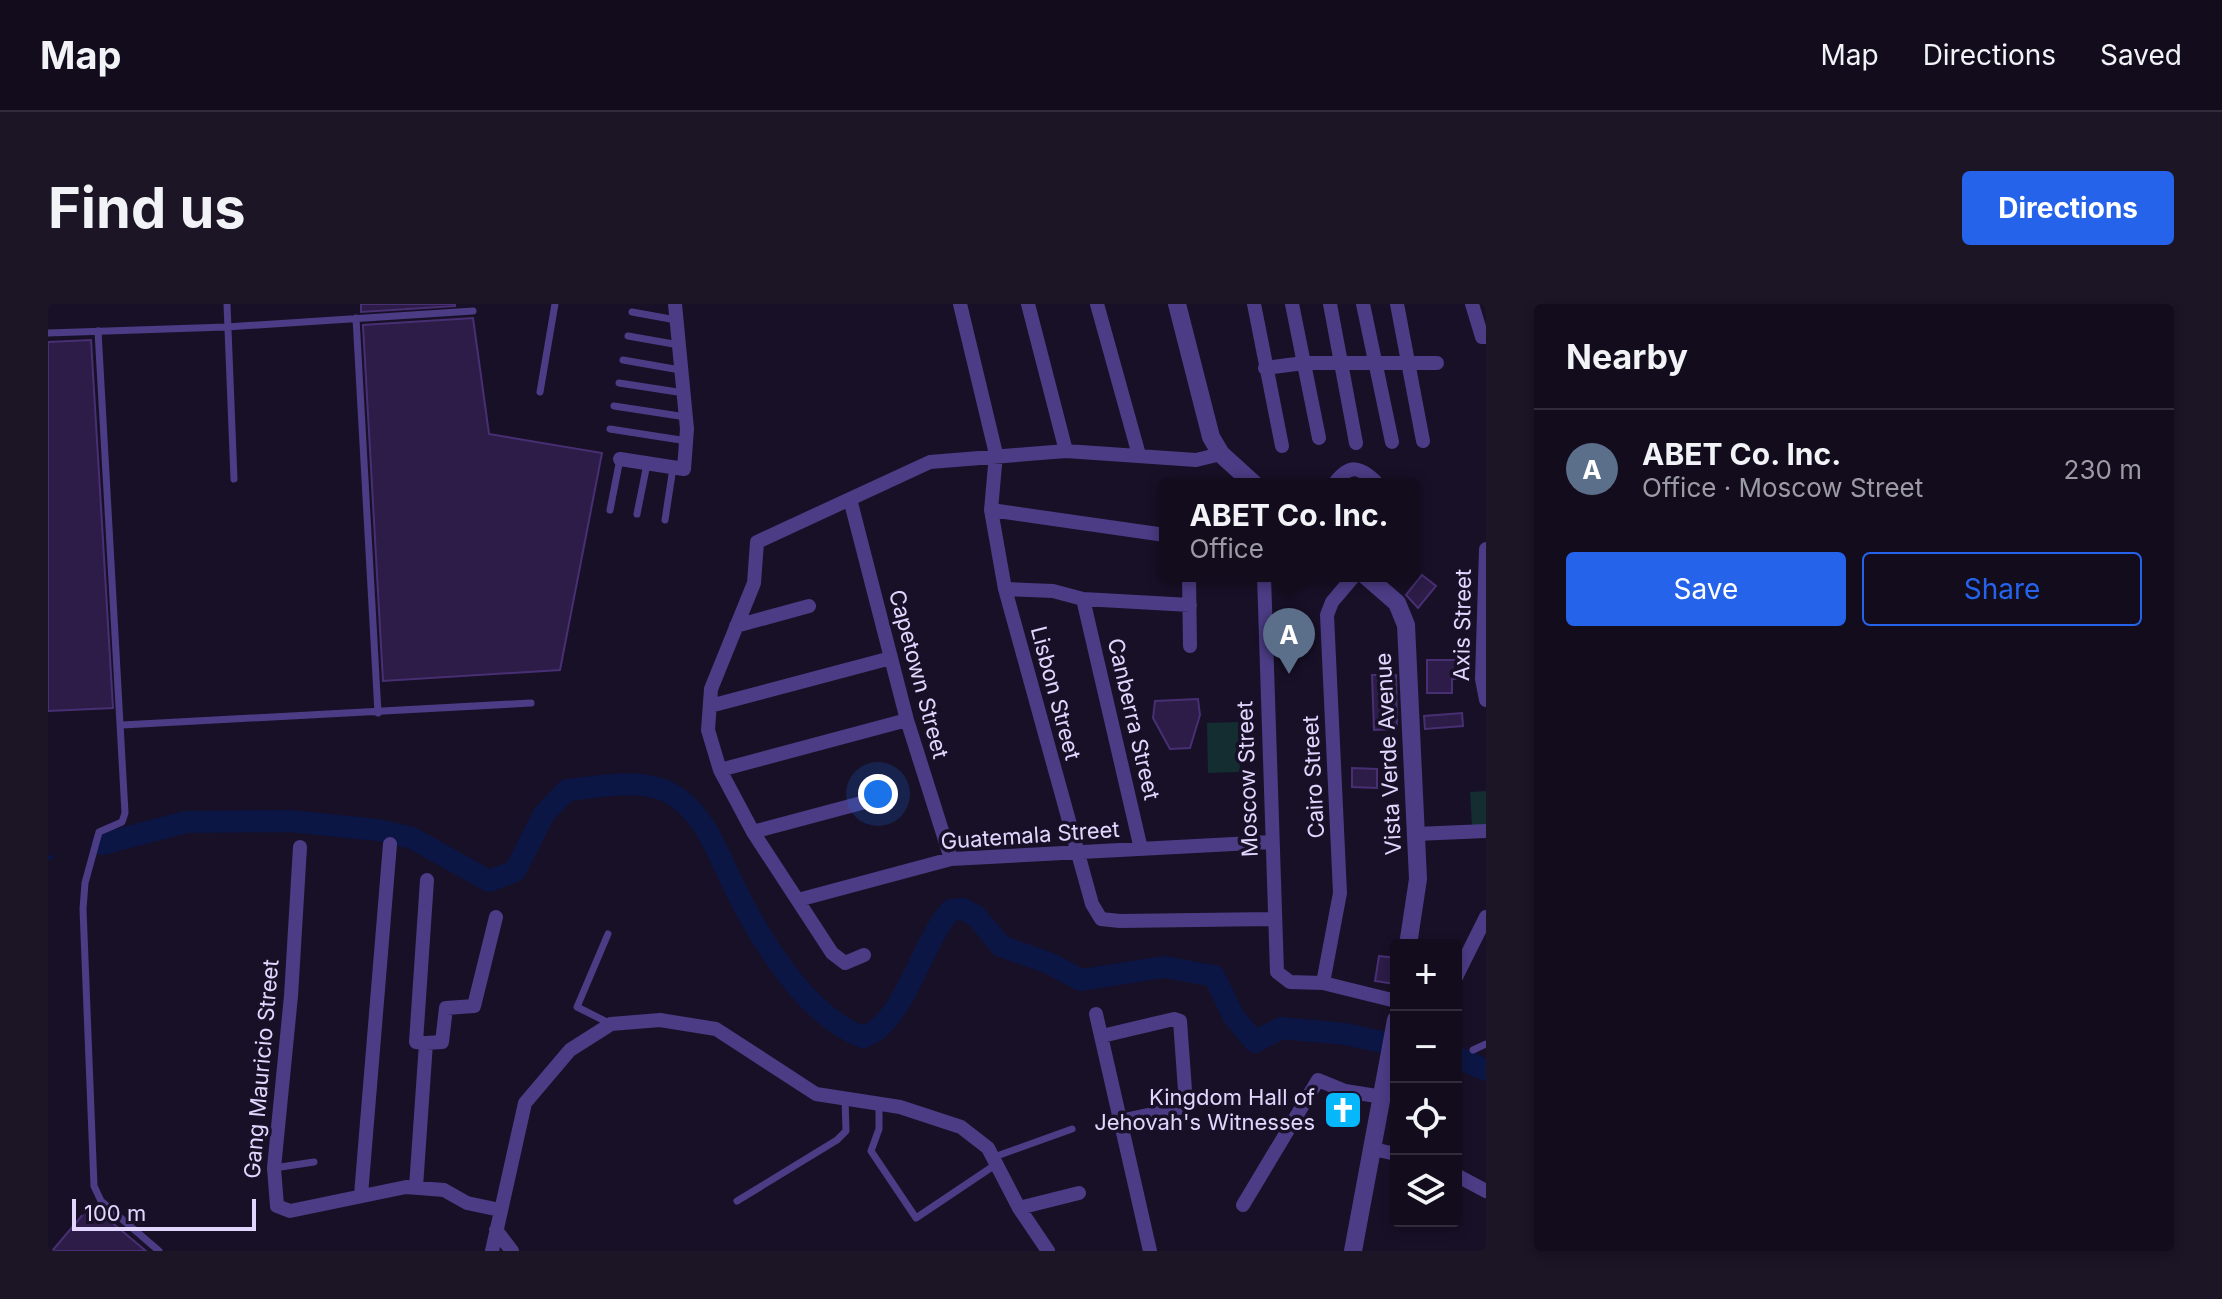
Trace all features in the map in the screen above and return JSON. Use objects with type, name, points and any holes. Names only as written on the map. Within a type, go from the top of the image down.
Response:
[{"type":"street","points":[[620,459],[684,469],[686,417],[675,304]]},
{"type":"street","name":"Lisbon Street","points":[[960,304],[996,454],[991,510],[1005,589],[1092,904],[1101,919],[1275,919]]},
{"type":"street","points":[[1028,304],[1066,451]]},
{"type":"street","points":[[1097,304],[1139,455]]},
{"type":"street","points":[[1177,304],[1207,427],[1221,454],[1247,478]]},
{"type":"street","points":[[1254,304],[1282,446]]},
{"type":"street","points":[[1292,304],[1319,438]]},
{"type":"street","points":[[1330,304],[1356,443]]},
{"type":"street","points":[[1363,304],[1392,442]]},
{"type":"street","points":[[1397,304],[1423,441]]},
{"type":"street","points":[[1472,304],[1482,337],[1486,337]]},
{"type":"street","points":[[1265,368],[1304,363],[1437,363]]},
{"type":"street","points":[[864,955],[851,963],[837,961],[753,832],[720,770],[708,730],[711,689],[754,583],[757,542],[930,462],[996,454],[1066,451],[1196,460],[1221,454]]},
{"type":"street","points":[[1339,478],[1352,467],[1362,469],[1372,478]]},
{"type":"street","name":"Capetown Street","points":[[850,499],[907,720],[951,859]]},
{"type":"street","points":[[991,510],[1159,534]]},
{"type":"street","name":"Axis Street","points":[[1485,698],[1486,553]]},
{"type":"street","points":[[1189,582],[1190,646]]},
{"type":"street","name":"Moscow Street","points":[[1264,582],[1277,972],[1281,979],[1323,983]]},
{"type":"street","name":"Cairo Street","points":[[1323,983],[1340,893],[1327,615],[1332,602],[1349,582]]},
{"type":"street","name":"Vista Verde Avenue","points":[[1373,582],[1397,603],[1406,625],[1417,892],[1409,939]]},
{"type":"street","points":[[1005,589],[1053,591],[1083,599],[1190,605]]},
{"type":"street","name":"Canberra Street","points":[[1083,599],[1141,849]]},
{"type":"street","points":[[736,626],[809,606]]},
{"type":"street","points":[[710,706],[891,658]]},
{"type":"street","points":[[720,770],[907,720]]},
{"type":"street","points":[[753,832],[869,801]]},
{"type":"street","points":[[1416,834],[1486,831]]},
{"type":"street","name":"Guatemala Street","points":[[798,900],[951,859],[1271,842]]},
{"type":"street","points":[[361,1195],[390,844]]},
{"type":"street","name":"Gang Mauricio Street","points":[[300,847],[274,1200],[283,1211],[416,1187],[444,1190],[467,1203],[500,1210]]},
{"type":"street","points":[[427,880],[416,1042],[442,1042],[446,1008],[474,1006],[496,917]]},
{"type":"street","points":[[1462,965],[1486,917]]},
{"type":"street","points":[[1323,983],[1390,1000]]},
{"type":"street","points":[[1096,1014],[1150,1251]]},
{"type":"street","points":[[1102,1036],[1174,1019],[1180,1021],[1186,1104],[1120,1121]]},
{"type":"street","points":[[492,1251],[525,1103],[570,1050],[611,1024],[660,1020],[716,1029],[816,1094],[933,1116],[961,1127],[996,1160],[1019,1208],[1048,1251]]},
{"type":"street","points":[[416,1187],[426,1043]]},
{"type":"street","points":[[1353,1251],[1390,1057]]},
{"type":"street","points":[[1243,1205],[1318,1080],[1345,1091],[1383,1097]]},
{"type":"street","points":[[1373,1149],[1390,1153]]},
{"type":"street","points":[[1462,1178],[1486,1191]]},
{"type":"street","points":[[1019,1208],[1079,1193]]},
{"type":"street","points":[[496,1230],[512,1251]]},
{"type":"lane","points":[[227,304],[234,479]]},
{"type":"lane","points":[[540,392],[555,304]]},
{"type":"lane","points":[[48,333],[226,327],[473,311]]},
{"type":"lane","points":[[632,312],[676,320]]},
{"type":"lane","points":[[356,318],[378,713]]},
{"type":"lane","points":[[98,331],[125,813],[122,822],[99,832],[85,883],[83,909],[94,1186],[101,1201],[159,1251]]},
{"type":"lane","points":[[628,336],[679,345]]},
{"type":"lane","points":[[623,360],[681,370]]},
{"type":"lane","points":[[619,383],[684,393]]},
{"type":"lane","points":[[614,406],[686,417]]},
{"type":"lane","points":[[610,429],[687,441]]},
{"type":"lane","points":[[610,510],[620,459]]},
{"type":"lane","points":[[637,514],[647,464]]},
{"type":"lane","points":[[665,520],[673,468]]},
{"type":"lane","points":[[122,725],[531,703]]},
{"type":"lane","points":[[608,934],[577,1007],[611,1024]]},
{"type":"lane","points":[[1473,1050],[1486,1044]]},
{"type":"lane","points":[[737,1201],[837,1140],[846,1131],[845,1099]]},
{"type":"lane","points":[[879,1104],[879,1129],[871,1151],[916,1218],[996,1160],[1072,1129]]},
{"type":"lane","points":[[274,1168],[314,1162]]},
{"type":"green space","points":[[1238,722],[1240,772],[1208,773],[1207,723]]},
{"type":"green space","points":[[1486,791],[1486,826],[1472,826],[1470,792]]},
{"type":"building","points":[[361,304],[455,304],[455,306],[361,312]]},
{"type":"building","points":[[473,318],[489,434],[602,453],[560,670],[383,681],[363,325]]},
{"type":"building","points":[[91,340],[113,708],[48,711],[48,342]]},
{"type":"building","points":[[1422,575],[1436,586],[1418,608],[1406,595]]},
{"type":"building","points":[[1427,660],[1457,660],[1457,679],[1452,679],[1452,693],[1427,693]]},
{"type":"building","points":[[1372,675],[1396,675],[1397,729],[1374,730]]},
{"type":"building","points":[[1198,699],[1200,715],[1190,748],[1170,749],[1153,718],[1155,701]]},
{"type":"building","points":[[1462,713],[1463,726],[1425,729],[1424,716]]},
{"type":"building","points":[[1352,768],[1377,769],[1377,788],[1352,787]]},
{"type":"building","points":[[1379,956],[1390,957],[1390,983],[1375,981]]},
{"type":"building","points":[[91,1205],[146,1251],[52,1251]]},
{"type":"waterway","points":[[102,844],[186,822],[289,821],[378,830],[412,838],[489,881],[515,871],[544,814],[567,790],[619,784],[646,785],[670,793],[692,810],[708,833],[755,926],[786,972],[822,1012],[863,1037],[877,1029],[901,1000],[940,924],[951,910],[963,909],[976,916],[1001,946],[1049,963],[1081,980],[1164,967],[1214,976],[1234,1017],[1255,1042],[1281,1028],[1345,1034],[1390,1044]]},
{"type":"waterway","points":[[48,858],[52,857]]},
{"type":"waterway","points":[[1462,1060],[1486,1070]]},
{"type":"place","name":"ABET Co. Inc.","points":[[1289,674]]},
{"type":"place","name":"Kingdom Hall of Jehovah's Witnesses","points":[[1343,1110]]}]
